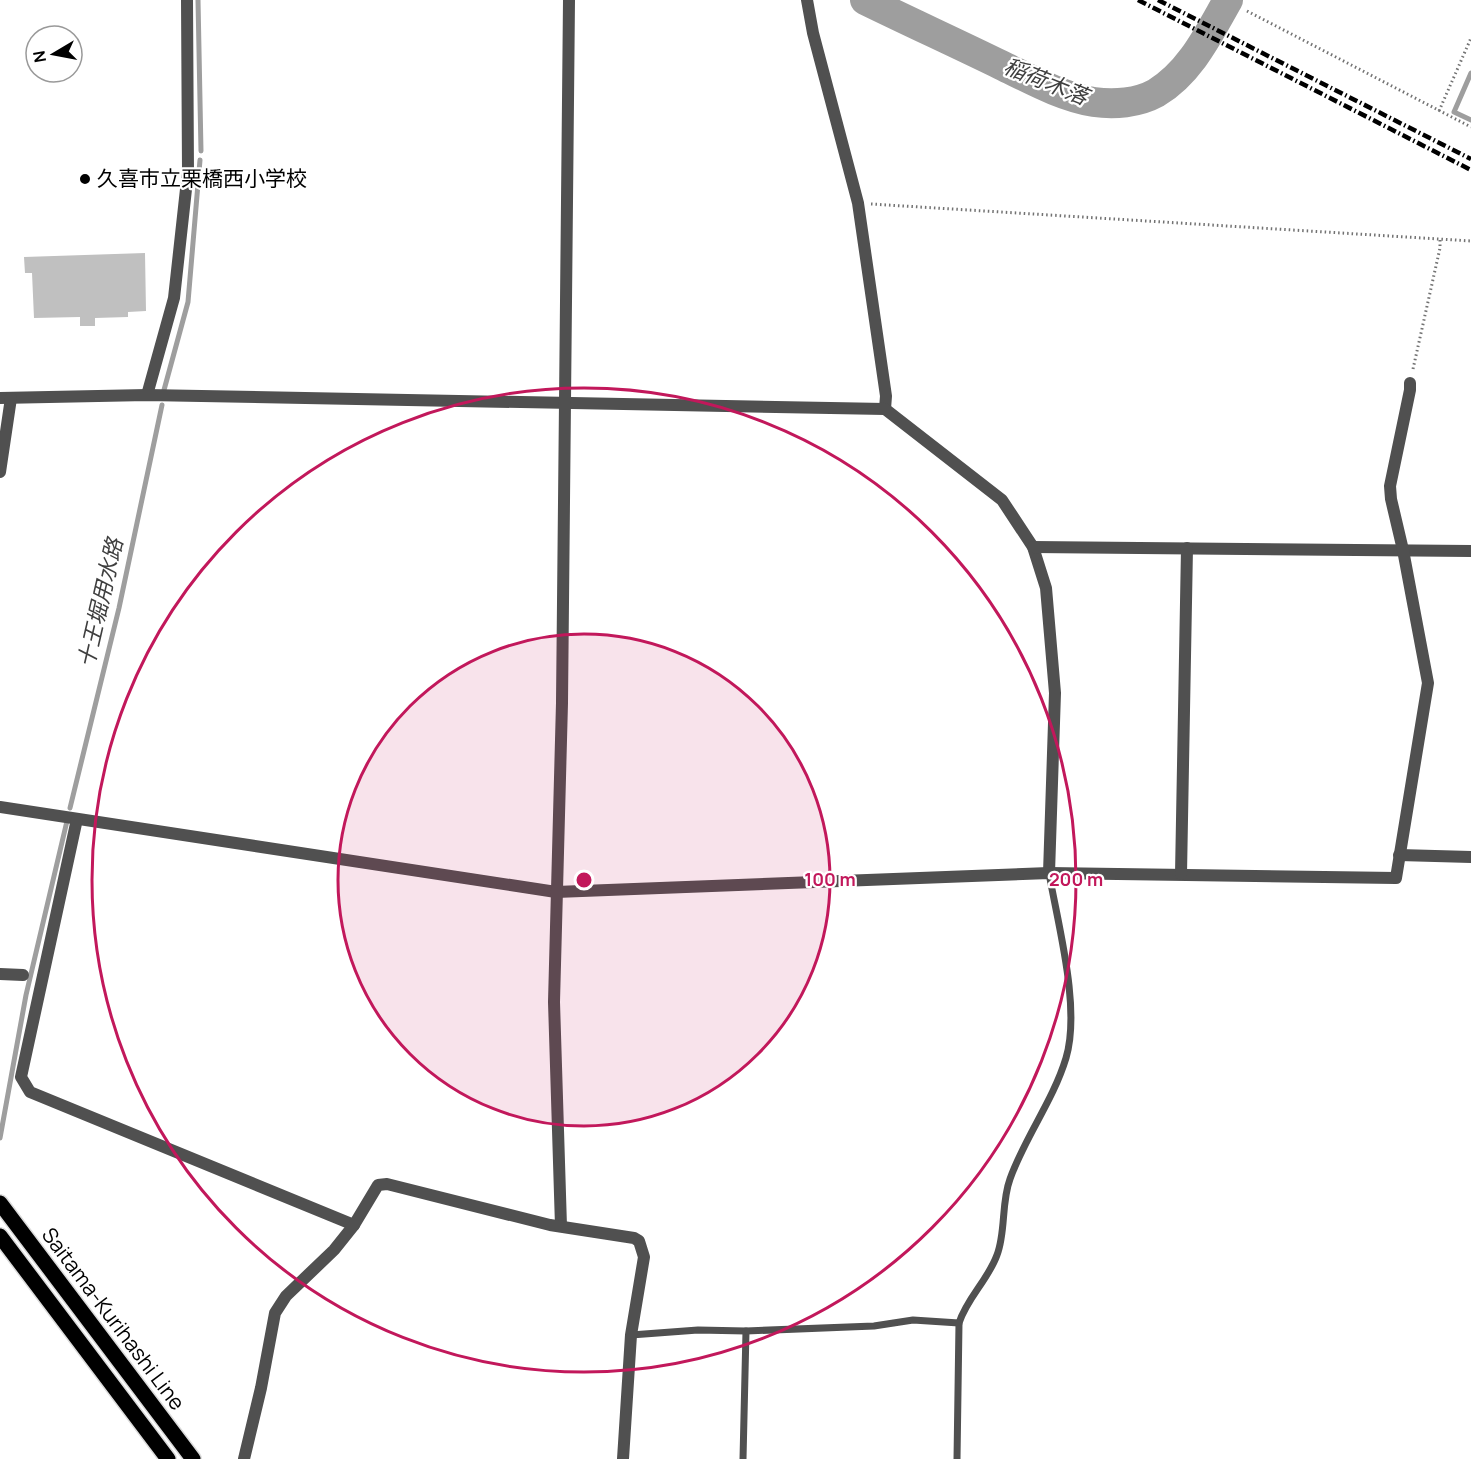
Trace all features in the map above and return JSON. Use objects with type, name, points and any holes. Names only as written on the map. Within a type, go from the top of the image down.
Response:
[{"type":"main road","name":"Saitama-Kurihashi Line","points":[[0,1203],[193,1459]]},
{"type":"main road","name":"Saitama-Kurihashi Line","points":[[0,1236],[168,1459]]},
{"type":"street","points":[[147,396],[174,298],[188,171],[187,0]]},
{"type":"street","points":[[561,1226],[554,1014],[561,766],[569,0]]},
{"type":"street","points":[[807,0],[813,33],[858,203],[886,396],[885,409]]},
{"type":"street","points":[[0,807],[556,892],[1049,873],[1396,878],[1428,683],[1390,486],[1410,383]]},
{"type":"street","points":[[0,472],[6,398],[147,396],[885,409],[1002,500],[1033,547],[1046,588],[1054,693],[1049,873]]},
{"type":"street","points":[[1033,547],[1471,551]]},
{"type":"street","points":[[1181,874],[1187,548]]},
{"type":"street","points":[[77,819],[21,1077],[30,1092],[354,1225]]},
{"type":"street","points":[[1399,855],[1471,857]]},
{"type":"street","points":[[0,975],[23,975]]},
{"type":"street","points":[[244,1459],[261,1388],[275,1313],[286,1296],[334,1250],[354,1225],[378,1185],[387,1184],[561,1226],[634,1238],[639,1241],[644,1257],[631,1335],[623,1459]]},
{"type":"lane","points":[[957,1459],[959,1323],[962,1313],[983,1283],[998,1254],[1009,1181],[1020,1153],[1055,1087],[1066,1057],[1070,1030],[1069,1001],[1049,873]]},
{"type":"lane","points":[[631,1335],[698,1330],[746,1331],[874,1326],[913,1320],[959,1323]]},
{"type":"lane","points":[[743,1459],[746,1331]]},
{"type":"path","points":[[1246,11],[1471,127]]},
{"type":"path","points":[[1439,111],[1471,38]]},
{"type":"path","points":[[858,203],[1471,241]]},
{"type":"path","points":[[1410,383],[1440,248],[1440,239]]},
{"type":"building","points":[[145,253],[146,311],[128,312],[128,317],[95,318],[95,326],[80,326],[80,317],[34,318],[32,273],[25,273],[24,257]]},
{"type":"waterway","name":"十王堀用水路","points":[[198,0],[201,151]]},
{"type":"waterway","name":"稲荷木落","points":[[865,0],[1046,87],[1082,100],[1110,103],[1142,99],[1168,84],[1198,51],[1228,0]]},
{"type":"waterway","points":[[1471,73],[1454,112],[1471,120]]},
{"type":"waterway","name":"十王堀用水路","points":[[164,390],[188,302],[200,160]]},
{"type":"waterway","name":"十王堀用水路","points":[[70,808],[119,608],[162,405]]},
{"type":"waterway","name":"十王堀用水路","points":[[0,1138],[26,995],[67,821]]},
{"type":"railway","points":[[1138,0],[1471,170]]},
{"type":"railway","points":[[1158,0],[1471,159]]},
{"type":"place","name":"久喜市立栗橋西小学校","points":[[85,179]]}]
